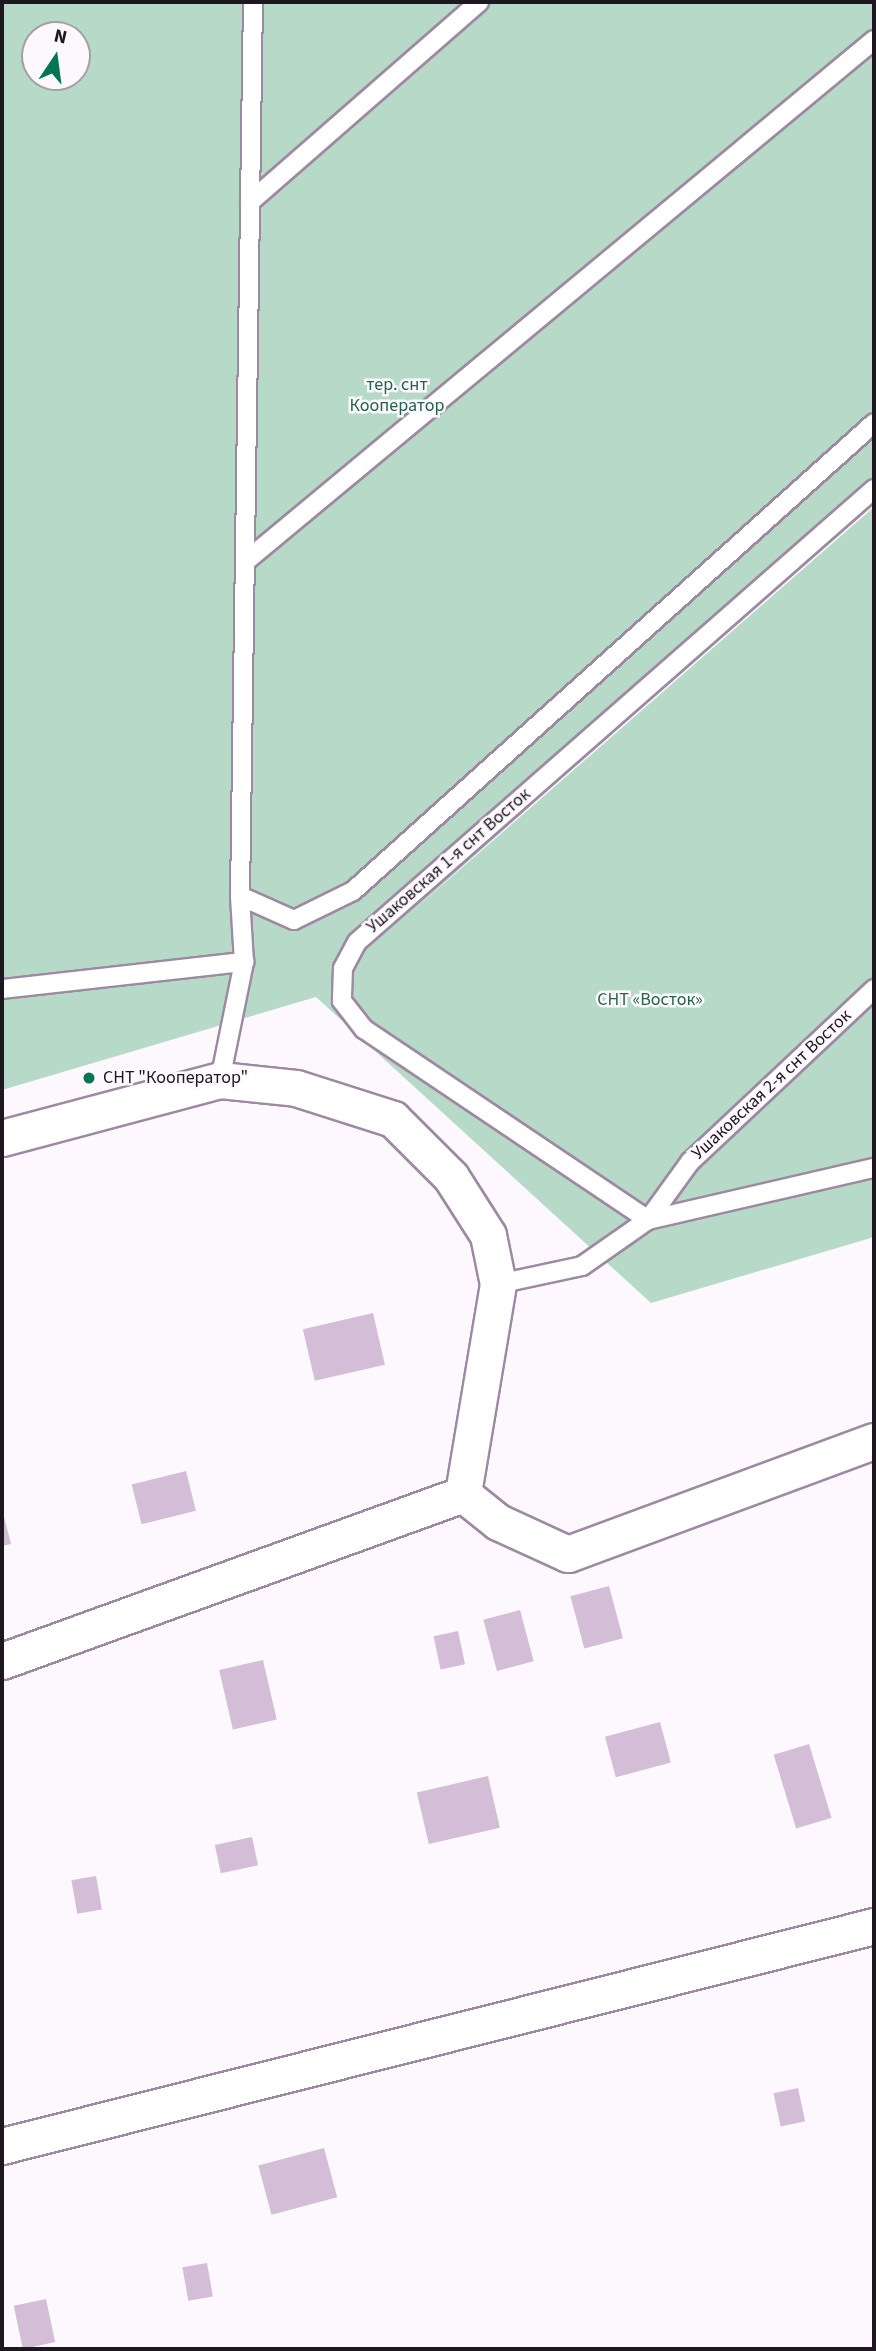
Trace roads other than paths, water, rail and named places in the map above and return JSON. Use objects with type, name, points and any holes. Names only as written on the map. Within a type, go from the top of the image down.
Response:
[{"type":"street","points":[[2,1138],[220,1080],[296,1088],[393,1119],[451,1177],[481,1223],[488,1235],[498,1284],[463,1494]]},
{"type":"street","points":[[463,1494],[498,1522],[568,1554],[874,1441]]},
{"type":"street","points":[[2,1661],[463,1494]]},
{"type":"street","points":[[2,2146],[874,1926]]},
{"type":"lane","points":[[220,1080],[225,1040],[244,961],[240,896],[253,2]]},
{"type":"lane","points":[[250,202],[480,2]]},
{"type":"lane","points":[[246,561],[874,40]]},
{"type":"lane","points":[[240,896],[294,919],[353,891],[874,424]]},
{"type":"lane","name":"Ушаковская 1-я снт Восток","points":[[648,1220],[364,1029],[342,1001],[343,968],[357,942],[874,489]]},
{"type":"lane","points":[[2,989],[244,961]]},
{"type":"lane","name":"Ушаковская 2-я снт Восток","points":[[498,1284],[582,1266],[648,1220],[690,1162],[874,989]]},
{"type":"lane","points":[[648,1220],[874,1168]]},
{"type":"place","name":"СНТ \"Кооператор\"","points":[[89,1078]]},
{"type":"park label","name":"тер. снт Кооператор","points":[[397,396]]},
{"type":"park label","name":"СНТ «Восток»","points":[[650,1000]]}]
